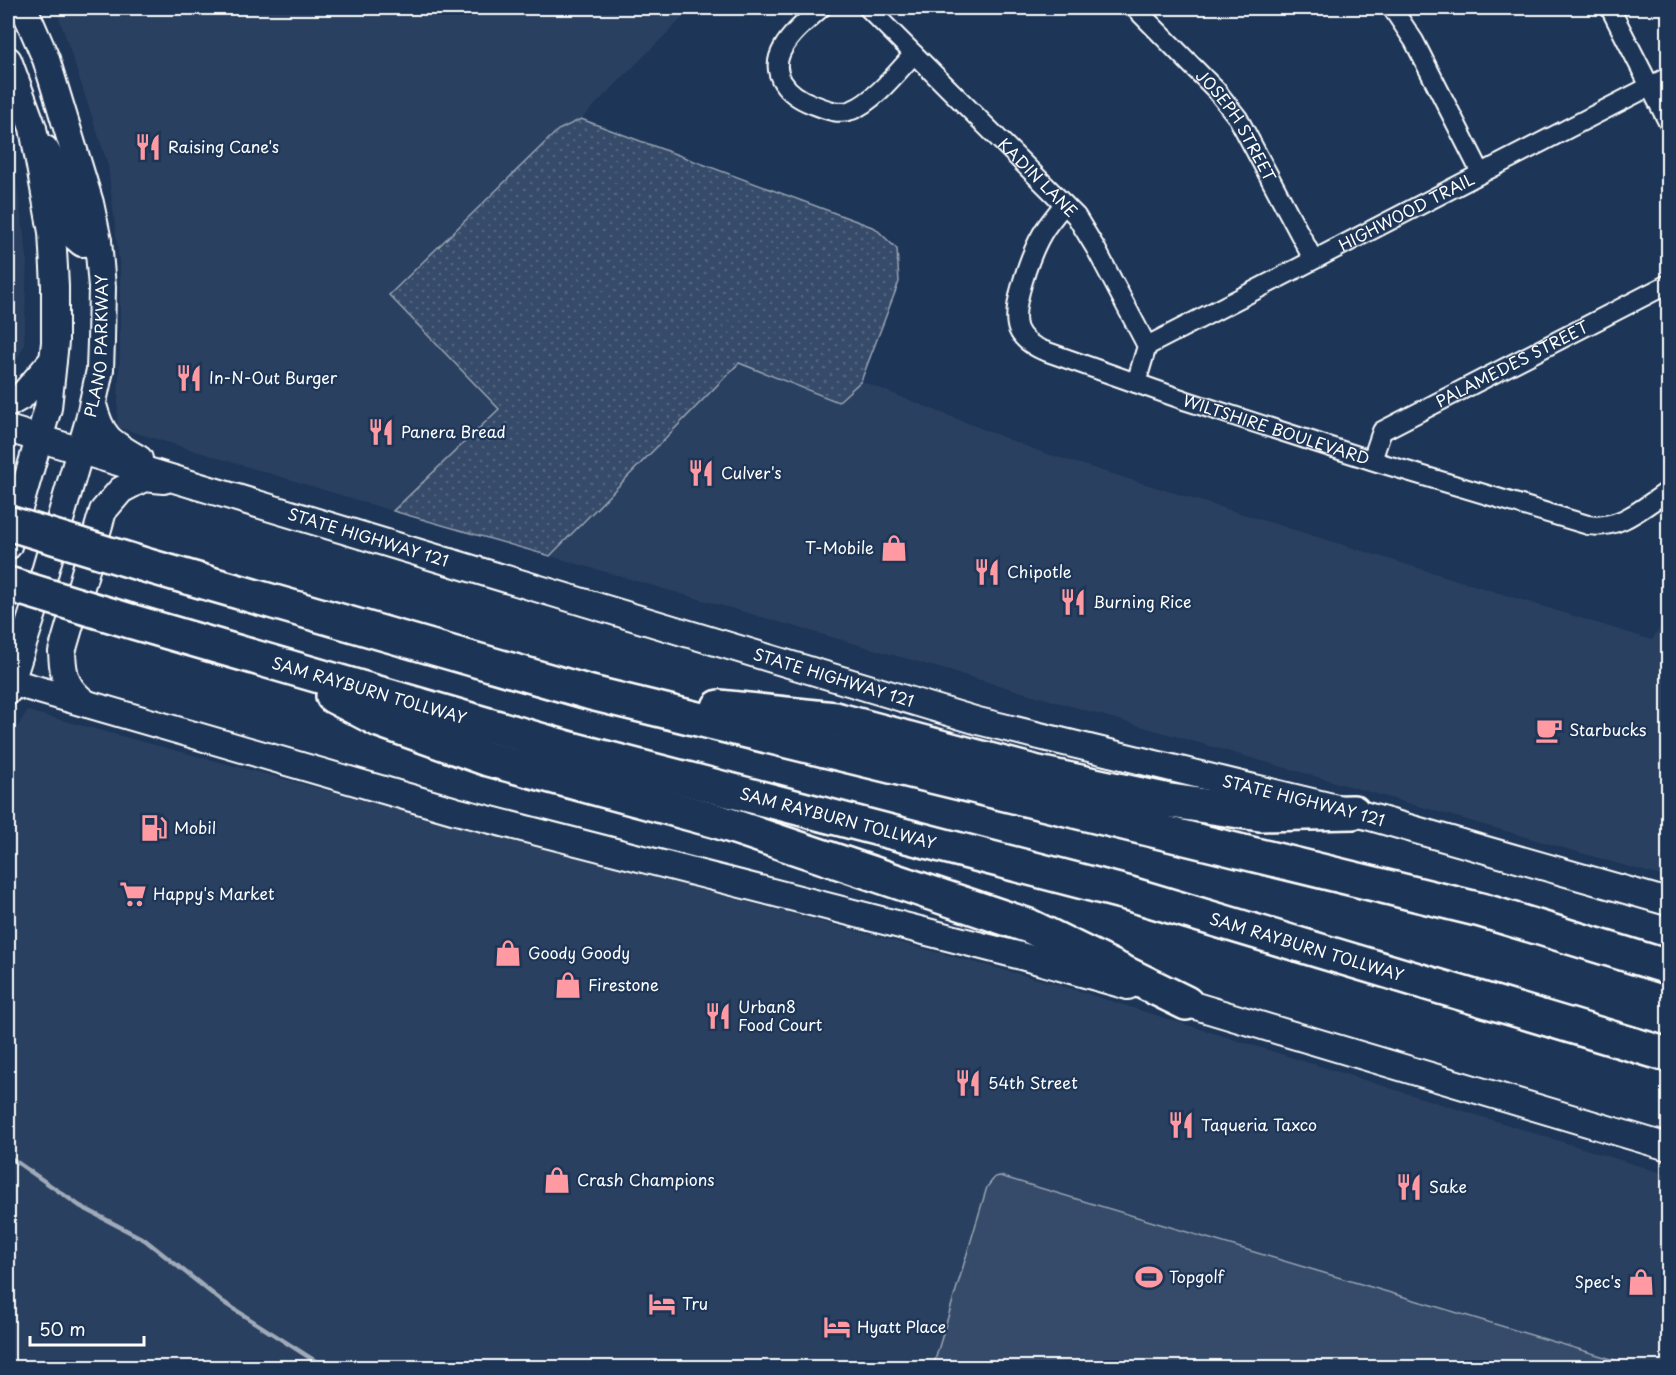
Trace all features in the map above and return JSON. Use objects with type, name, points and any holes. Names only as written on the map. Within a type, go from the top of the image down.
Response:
[{"type":"highway","points":[[8,523],[145,565],[591,693],[1481,910],[1668,967]]},
{"type":"highway","name":"SAM RAYBURN TOLLWAY","points":[[8,584],[270,663],[571,749],[1130,894],[1668,1055]]},
{"type":"highway","points":[[270,663],[379,720],[488,759],[717,821],[1029,926],[1186,1003]]},
{"type":"highway","points":[[591,693],[835,719],[1038,773],[1164,800],[1260,814],[1353,812]]},
{"type":"main road","name":"PLANO PARKWAY","points":[[9,685],[81,450],[100,370],[101,341],[102,287],[98,241],[90,203],[60,99],[24,8]]},
{"type":"main road","points":[[8,60],[33,128],[61,177],[71,209],[75,237],[82,243],[98,241]]},
{"type":"main road","points":[[8,546],[48,408],[53,360],[55,286],[52,232],[33,128]]},
{"type":"main road","points":[[8,404],[22,396],[53,360]]},
{"type":"main road","points":[[93,405],[103,434],[115,445],[182,482]]},
{"type":"main road","name":"STATE HIGHWAY 121","points":[[8,429],[978,722],[1353,812],[1668,902]]},
{"type":"main road","points":[[88,705],[72,694],[63,673],[62,652],[104,511],[121,490],[144,478],[182,482]]},
{"type":"main road","points":[[9,685],[88,705],[456,811],[1021,956],[1668,1147]]},
{"type":"street","points":[[821,8],[791,37],[779,58],[778,71],[781,82],[796,97],[832,111],[852,110],[876,92],[914,54]]},
{"type":"street","name":"KADIN LANE","points":[[868,8],[1064,204],[1084,228],[1147,346]]},
{"type":"street","name":"JOSEPH STREET","points":[[1135,8],[1216,90],[1238,118],[1313,260]]},
{"type":"street","points":[[1392,8],[1414,41],[1482,173]]},
{"type":"street","points":[[1610,8],[1668,122]]},
{"type":"street","name":"HIGHWOOD TRAIL","points":[[1147,346],[1668,77]]},
{"type":"street","name":"WILTSHIRE BOULEVARD","points":[[1064,204],[1041,235],[1028,266],[1016,313],[1019,330],[1029,342],[1042,350],[1372,460],[1599,526],[1619,523],[1668,491]]},
{"type":"street","name":"PALAMEDES STREET","points":[[1372,460],[1382,431],[1668,284]]},
{"type":"street","points":[[1136,383],[1147,346]]},
{"type":"shaded area","points":[[56,8],[692,8],[581,119],[558,130],[389,295],[499,409],[393,511],[117,427],[120,269],[108,165]]},
{"type":"shaded area","points":[[581,119],[875,228],[897,249],[899,282],[861,381],[838,402],[739,363],[550,556],[393,511],[499,409],[389,295],[558,130]]},
{"type":"shaded area","points":[[8,139],[27,257],[24,346],[8,376]]},
{"type":"shaded area","points":[[740,363],[838,402],[861,381],[1041,452],[1652,640],[1668,615],[1668,878],[550,556]]},
{"type":"shaded area","points":[[27,711],[1056,984],[1668,1175],[1668,1367],[8,1367],[8,743]]},
{"type":"shaded area","name":"Topgolf","points":[[1000,1176],[1638,1367],[933,1367],[987,1187],[995,1177]]},
{"type":"waterway","points":[[8,1156],[80,1206],[145,1240],[223,1302],[326,1368]]},
{"type":"place","name":"Raising Cane's","points":[[148,147]]},
{"type":"place","name":"In-N-Out Burger","points":[[189,378]]},
{"type":"place","name":"Panera Bread","points":[[381,432]]},
{"type":"place","name":"Culver's","points":[[701,473]]},
{"type":"place","name":"T-Mobile","points":[[894,548]]},
{"type":"place","name":"Chipotle","points":[[987,572]]},
{"type":"place","name":"Burning Rice","points":[[1073,602]]},
{"type":"place","name":"Starbucks","points":[[1549,730]]},
{"type":"place","name":"Mobil","points":[[154,828]]},
{"type":"place","name":"Happy's Market","points":[[133,894]]},
{"type":"place","name":"Goody Goody","points":[[508,953]]},
{"type":"place","name":"Firestone","points":[[568,985]]},
{"type":"place","name":"Urban8 Food Court","points":[[718,1016]]},
{"type":"place","name":"54th Street","points":[[968,1083]]},
{"type":"place","name":"Taqueria Taxco","points":[[1181,1125]]},
{"type":"place","name":"Crash Champions","points":[[557,1180]]},
{"type":"place","name":"Sake","points":[[1409,1187]]},
{"type":"place","name":"Topgolf","points":[[1149,1277]]},
{"type":"place","name":"Spec's","points":[[1641,1282]]},
{"type":"place","name":"Tru","points":[[662,1304]]},
{"type":"place","name":"Hyatt Place","points":[[837,1327]]}]
